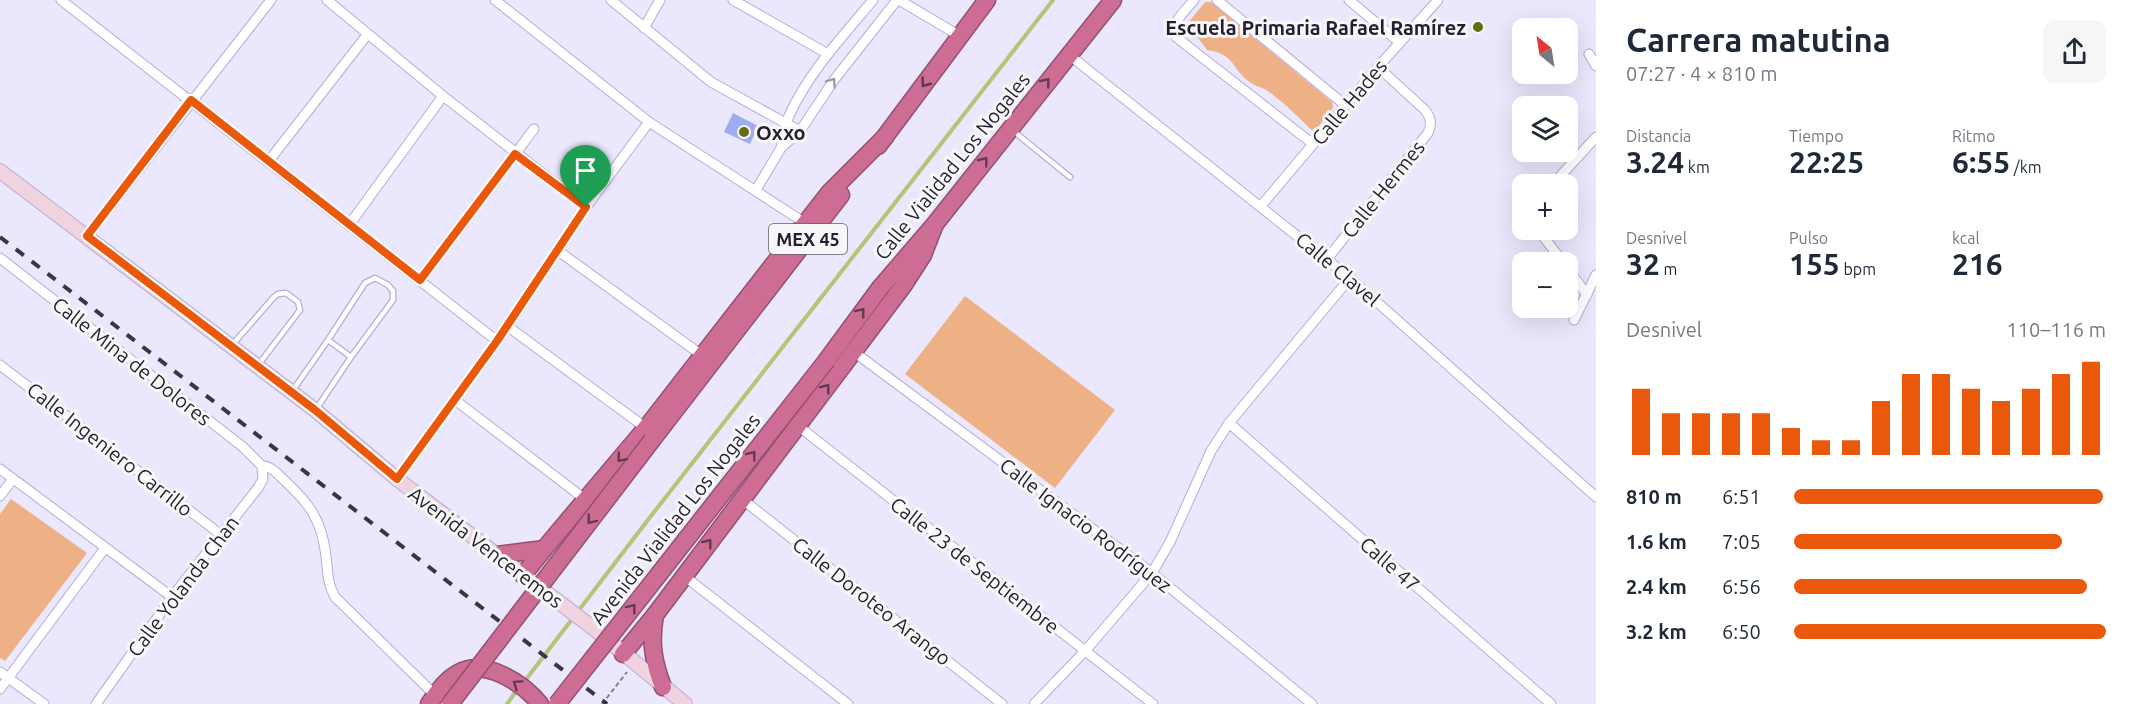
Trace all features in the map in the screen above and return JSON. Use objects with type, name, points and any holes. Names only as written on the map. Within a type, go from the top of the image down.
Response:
[{"type":"highway","name":"MEX 45","points":[[438,701],[649,434],[800,250],[987,0]]},
{"type":"highway","name":"Calle Vialidad Los Nogales","points":[[827,360],[880,288],[935,224],[1113,0]]},
{"type":"highway","points":[[523,575],[586,500],[649,434],[703,356],[805,223],[836,186],[885,137]]},
{"type":"highway","points":[[629,658],[683,575],[913,272],[923,255],[935,224]]},
{"type":"highway","name":"Avenida Vialidad Los Nogales","points":[[557,704],[827,360]]},
{"type":"highway","points":[[497,555],[544,549]]},
{"type":"highway","points":[[655,615],[652,631],[654,664],[663,687]]},
{"type":"highway","points":[[438,701],[448,679],[471,668],[491,671],[508,677],[540,703]]},
{"type":"street","points":[[61,0],[497,341]]},
{"type":"street","points":[[87,236],[271,0]]},
{"type":"street","points":[[327,0],[515,154],[586,207]]},
{"type":"street","points":[[495,0],[649,122],[805,223]]},
{"type":"street","points":[[611,0],[711,82],[800,131]]},
{"type":"street","points":[[644,28],[660,0]]},
{"type":"street","points":[[733,0],[828,54]]},
{"type":"street","points":[[781,148],[786,124],[802,93],[828,54],[873,0]]},
{"type":"street","points":[[756,190],[781,148],[800,131],[834,80],[898,0],[960,36]]},
{"type":"street","points":[[1194,0],[1174,26],[1173,33],[1176,37],[1313,144]]},
{"type":"street","points":[[1217,0],[1345,105]]},
{"type":"street","points":[[1349,0],[1399,42]]},
{"type":"street","name":"Calle Hades","points":[[1261,206],[1399,42],[1438,0]]},
{"type":"street","points":[[268,162],[367,35]]},
{"type":"street","name":"Calle Clavel","points":[[1068,54],[1350,278],[1596,497]]},
{"type":"street","points":[[1589,54],[1596,66]]},
{"type":"street","name":"Calle Hermes","points":[[1327,259],[1431,127],[1430,115],[1378,67]]},
{"type":"street","points":[[349,225],[443,96]]},
{"type":"street","points":[[397,479],[497,341],[586,207],[649,122]]},
{"type":"street","points":[[420,280],[534,129]]},
{"type":"street","points":[[1562,174],[1596,137]]},
{"type":"street","name":"Avenida Venceremos","points":[[0,171],[292,392],[397,479],[597,631],[685,704]]},
{"type":"street","points":[[1546,240],[1555,252]]},
{"type":"street","points":[[557,250],[703,356]]},
{"type":"street","name":"Calle Mina de Dolores","points":[[0,258],[243,447],[262,466],[271,468],[308,503],[324,543],[329,585],[335,597],[438,701]]},
{"type":"street","points":[[1574,320],[1596,275]]},
{"type":"street","points":[[1034,704],[1085,651],[1152,573],[1170,542],[1211,451],[1229,423],[1350,278]]},
{"type":"street","points":[[1578,283],[1587,295]]},
{"type":"street","points":[[507,326],[649,434]]},
{"type":"street","name":"Calle Ignacio Rodríguez","points":[[854,352],[1152,573],[1312,704]]},
{"type":"street","name":"Calle Ingeniero Carrillo","points":[[0,365],[220,534]]},
{"type":"street","points":[[455,400],[586,500]]},
{"type":"street","name":"Calle 47","points":[[1229,423],[1551,704]]},
{"type":"street","name":"Calle 23 de Septiembre","points":[[797,425],[1153,704]]},
{"type":"street","name":"Calle Yolanda Chan","points":[[96,704],[172,597],[258,488],[262,479],[262,466]]},
{"type":"street","points":[[0,469],[172,597]]},
{"type":"street","points":[[0,496],[13,479]]},
{"type":"street","name":"Calle Doroteo Arango","points":[[742,499],[1002,704]]},
{"type":"street","points":[[0,689],[105,548]]},
{"type":"street","points":[[683,575],[848,704]]},
{"type":"street","points":[[0,672],[44,704]]},
{"type":"street","points":[[1533,704],[1540,695]]},
{"type":"lane","points":[[1010,129],[1070,177]]},
{"type":"lane","points":[[292,392],[365,283],[375,278],[388,285],[393,291],[393,300],[315,410]]},
{"type":"lane","points":[[231,346],[274,297],[286,293],[298,303],[300,310],[257,366]]},
{"type":"lane","points":[[328,340],[351,357]]},
{"type":"path","points":[[602,704],[629,658]]},
{"type":"shaded area","points":[[1205,2],[1211,2],[1332,102],[1333,108],[1314,132],[1268,91],[1247,80],[1227,57],[1207,50],[1199,39],[1185,30]]},
{"type":"shaded area","points":[[965,296],[1115,410],[1055,488],[905,374]]},
{"type":"shaded area","points":[[11,499],[87,553],[5,661],[0,658],[0,514]]},
{"type":"building","points":[[733,113],[758,126],[750,144],[724,132]]},
{"type":"waterway","points":[[524,682],[1053,0]]},
{"type":"waterway","points":[[507,704],[517,690]]},
{"type":"railway","points":[[0,237],[607,704]]},
{"type":"place","name":"Escuela Primaria Rafael Ramírez","points":[[1478,27]]},
{"type":"place","name":"Oxxo","points":[[744,132]]},
{"type":"route","points":[[191,100],[420,280],[515,154],[586,207],[497,341],[397,479],[315,410],[87,236],[191,100]]}]
